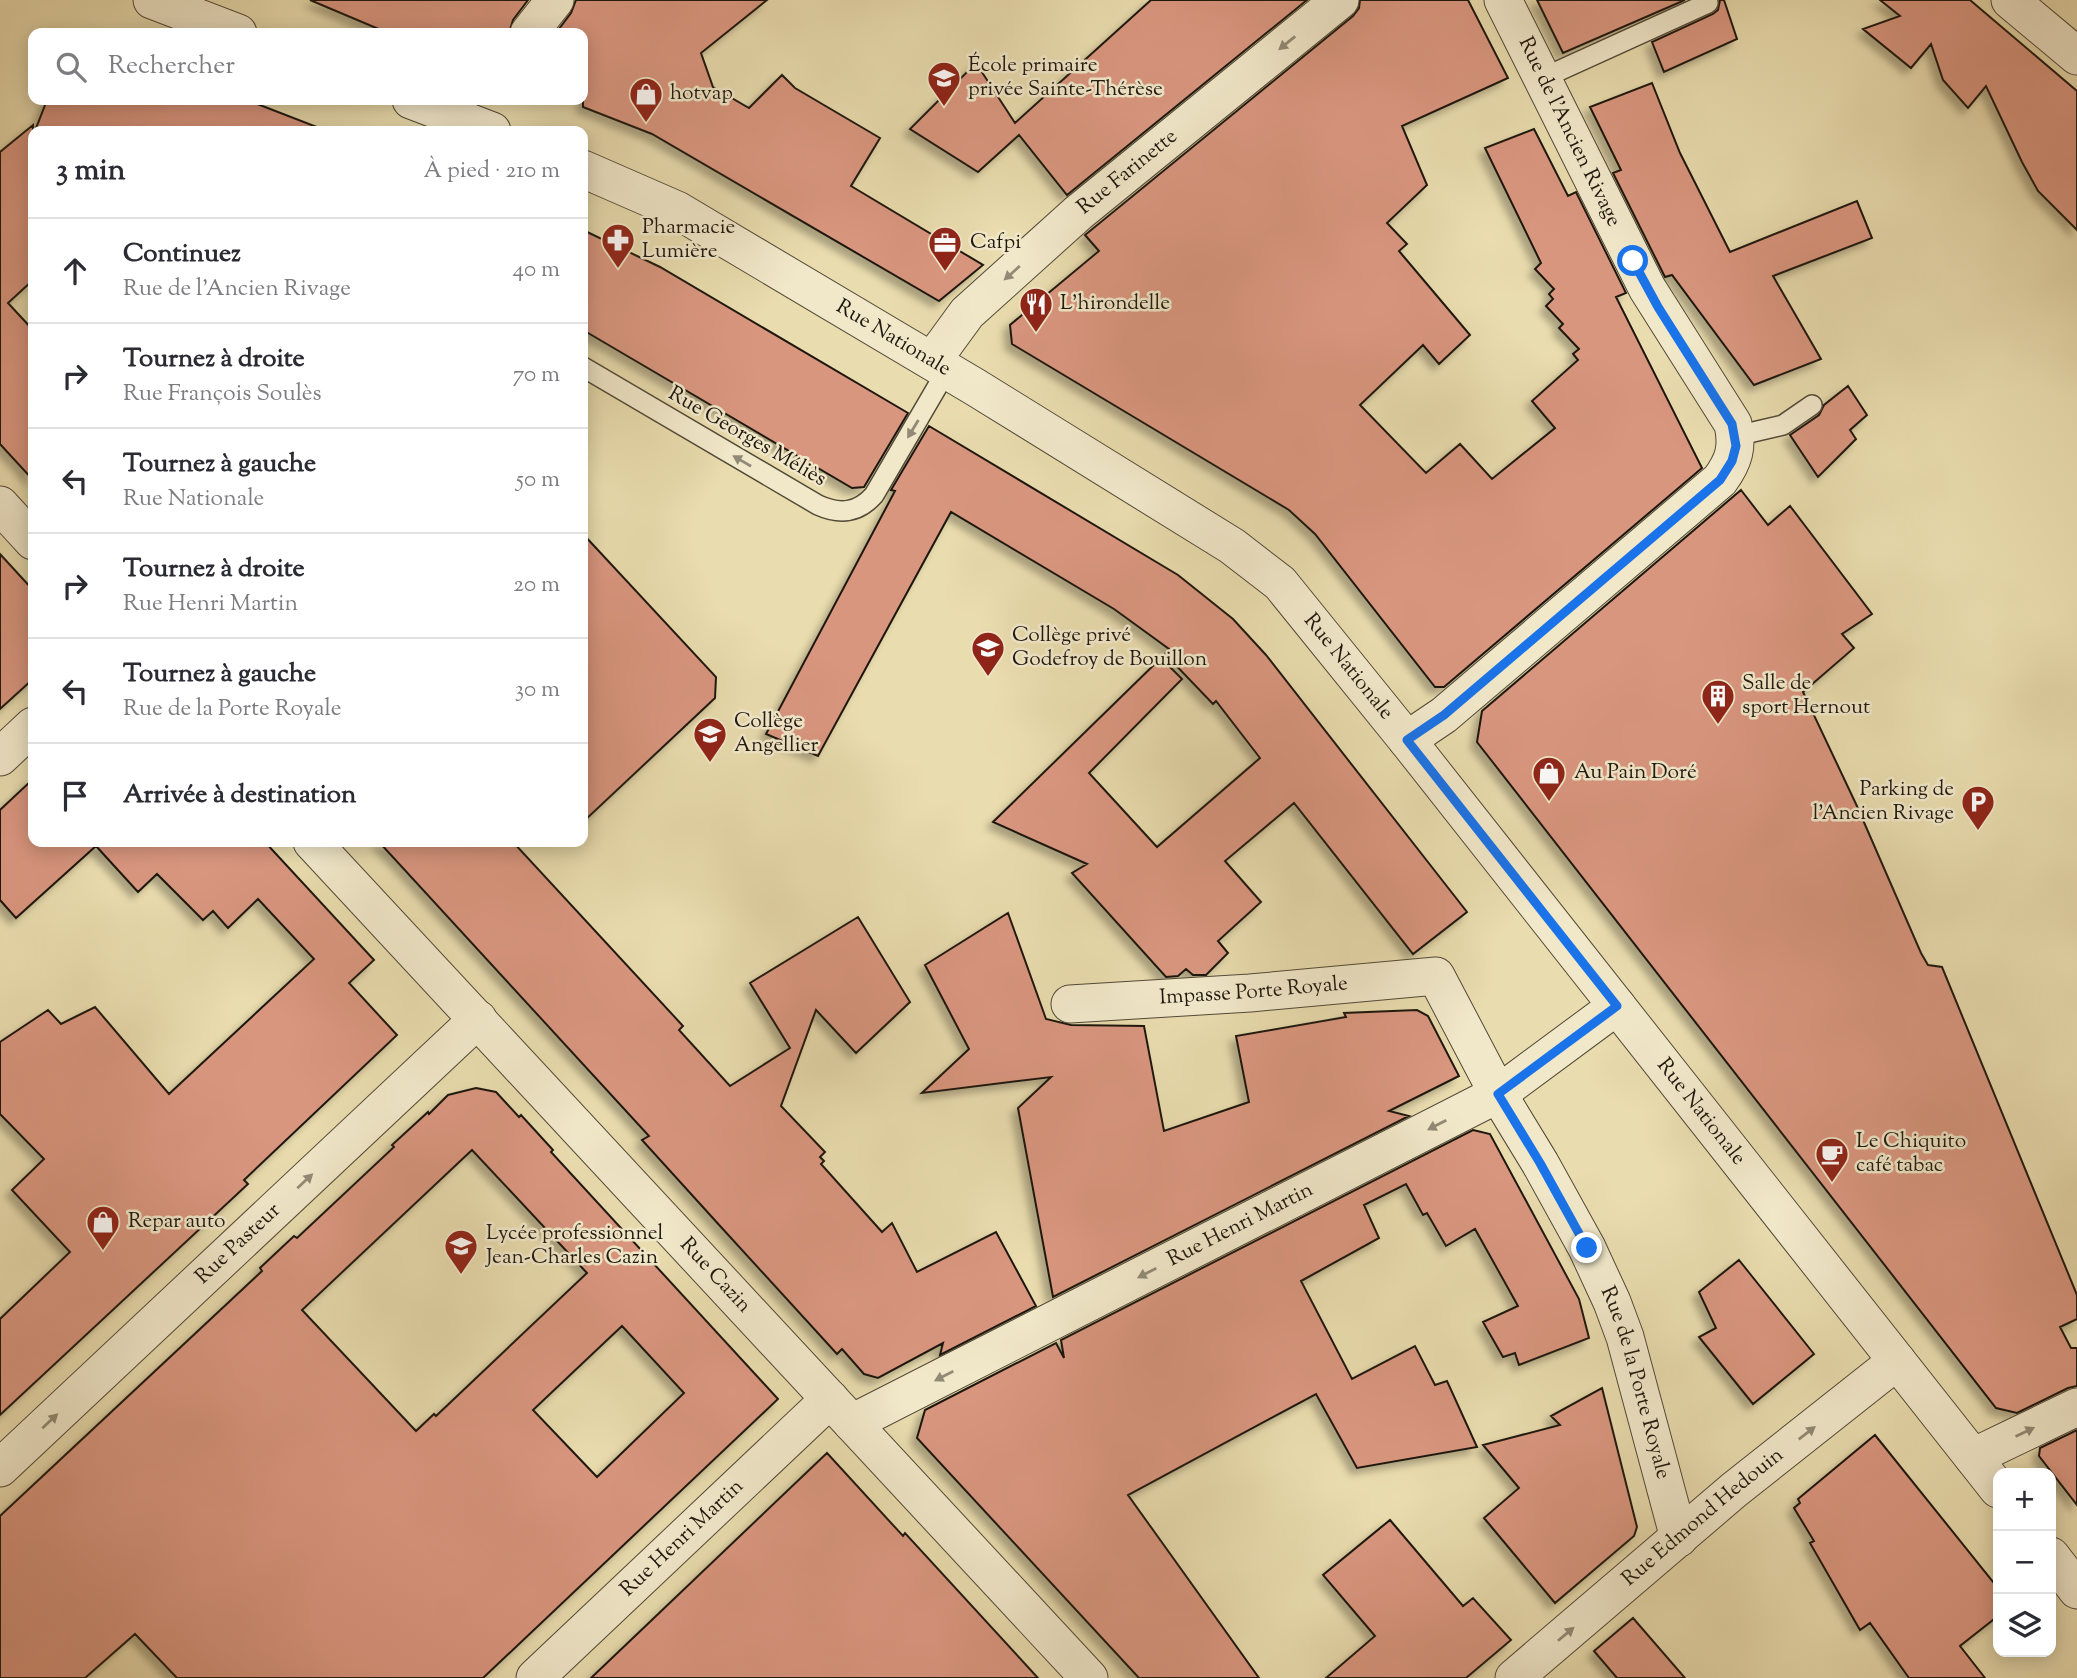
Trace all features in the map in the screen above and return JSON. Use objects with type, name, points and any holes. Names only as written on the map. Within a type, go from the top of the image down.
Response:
[{"type":"street","points":[[152,0],[225,28]]},
{"type":"street","points":[[533,28],[555,0]]},
{"type":"street","name":"Rue Farinette","points":[[940,366],[967,313],[1078,213],[1340,0]]},
{"type":"street","name":"Rue de l'Ancien Rivage","points":[[1503,0],[1647,288],[1726,411],[1736,441]]},
{"type":"street","points":[[2010,0],[2077,56]]},
{"type":"street","points":[[431,105],[487,119]]},
{"type":"street","name":"Rue Nationale","points":[[588,171],[677,210],[940,366],[1252,561],[1292,596],[1993,1483]]},
{"type":"street","points":[[1407,740],[1444,715],[1720,480],[1732,461],[1736,441]]},
{"type":"street","points":[[0,505],[28,536]]},
{"type":"street","points":[[0,757],[28,731]]},
{"type":"street","name":"Rue Cazin","points":[[317,847],[1089,1678]]},
{"type":"street","name":"Impasse Porte Royale","points":[[1070,1004],[1250,993],[1436,976]]},
{"type":"street","name":"Rue de la Porte Royale","points":[[1436,976],[1498,1094],[1587,1248],[1612,1302],[1625,1337],[1679,1538]]},
{"type":"street","name":"Rue Henri Martin","points":[[535,1678],[841,1411],[1498,1094],[1617,1006]]},
{"type":"street","name":"Rue Pasteur","points":[[0,1468],[478,1019]]},
{"type":"street","name":"Rue Edmond Hedouin","points":[[1514,1678],[1734,1490],[1897,1361]]},
{"type":"street","points":[[1973,1457],[2077,1407]]},
{"type":"street","points":[[2056,1563],[2077,1590]]},
{"type":"lane","points":[[1543,78],[1707,4]]},
{"type":"lane","name":"Rue Georges Méliès","points":[[588,370],[818,505],[841,512],[864,506],[874,495],[940,366]]},
{"type":"lane","points":[[1736,441],[1783,425],[1812,405]]},
{"type":"building","points":[[310,0],[528,0],[513,20],[511,28],[376,28]]},
{"type":"building","points":[[576,0],[767,0],[701,53],[713,87],[749,108],[782,75],[795,88],[880,138],[851,186],[983,265],[939,301],[652,134],[583,107],[588,105],[588,28],[560,28],[571,13]]},
{"type":"building","points":[[1151,0],[1307,0],[1067,195],[1019,135],[978,172],[910,129],[976,63],[1015,123]]},
{"type":"building","points":[[1360,0],[1468,0],[1508,78],[1402,126],[1427,185],[1387,223],[1407,244],[1399,251],[1470,335],[1439,364],[1423,345],[1360,405],[1426,473],[1460,444],[1492,479],[1555,428],[1532,401],[1578,360],[1573,354],[1579,349],[1559,328],[1563,324],[1546,306],[1553,299],[1549,294],[1554,289],[1535,269],[1541,263],[1485,148],[1534,129],[1568,196],[1576,192],[1626,293],[1616,297],[1702,468],[1444,687],[1435,687],[1315,534],[1289,510],[1012,344],[1010,325],[1099,251],[1085,235],[1353,16],[1359,8]]},
{"type":"building","points":[[1537,0],[1685,0],[1563,53]]},
{"type":"building","points":[[1720,0],[1724,0],[1737,39],[1664,72],[1652,42],[1713,14],[1718,10]]},
{"type":"building","points":[[1880,0],[1970,0],[2077,91],[2077,230],[2038,191],[1986,86],[1968,108],[1943,80],[1931,44],[1911,68],[1863,29],[1900,16]]},
{"type":"building","points":[[1652,83],[1680,153],[1730,252],[1857,201],[1872,238],[1773,276],[1821,359],[1754,385],[1672,275],[1665,277],[1613,173],[1621,170],[1590,107]]},
{"type":"building","points":[[45,105],[260,105],[314,126],[37,126]]},
{"type":"building","points":[[28,129],[28,285],[8,303],[28,325],[28,475],[0,444],[0,152]]},
{"type":"building","points":[[588,232],[660,267],[908,413],[864,487],[852,488],[588,333]]},
{"type":"building","points":[[1848,386],[1867,415],[1850,430],[1856,439],[1818,477],[1790,435],[1819,415],[1824,405]]},
{"type":"building","points":[[929,426],[1178,575],[1233,619],[1266,655],[1467,912],[1413,954],[1294,803],[1225,861],[1261,902],[1218,941],[1228,953],[1206,975],[1193,975],[1186,969],[1178,976],[1166,977],[1072,873],[1087,864],[993,822],[1161,658],[1182,679],[1089,773],[1157,847],[1260,758],[1216,701],[1213,704],[1165,654],[1169,649],[1114,609],[951,512],[818,756],[766,734],[895,491],[891,490]]},
{"type":"building","points":[[1741,490],[1768,525],[1790,506],[1872,614],[1842,634],[1854,648],[1803,692],[1856,804],[1921,953],[1928,965],[1942,967],[2077,1295],[2077,1319],[2060,1327],[2071,1348],[2077,1348],[2077,1386],[2017,1413],[1996,1408],[1477,742],[1482,711]]},
{"type":"building","points":[[588,539],[716,677],[715,698],[588,817]]},
{"type":"building","points":[[0,554],[28,585],[28,684],[0,709]]},
{"type":"building","points":[[28,784],[28,847],[95,847],[16,918],[0,900],[0,810]]},
{"type":"building","points":[[97,847],[270,847],[374,960],[349,983],[397,1035],[244,1180],[248,1184],[0,1415],[0,1319],[70,1252],[12,1190],[44,1159],[0,1114],[0,1042],[48,1010],[61,1024],[95,1007],[169,1094],[314,959],[258,899],[228,928],[213,911],[203,920],[157,874],[138,892]]},
{"type":"building","points":[[384,847],[518,847],[683,1026],[679,1030],[730,1086],[790,1048],[750,983],[858,917],[910,1002],[856,1053],[816,1010],[781,1106],[825,1152],[820,1157],[824,1161],[821,1164],[882,1232],[892,1223],[917,1272],[996,1232],[1036,1306],[940,1355],[943,1343],[878,1378],[864,1374],[842,1349],[837,1354],[642,1140],[649,1136]]},
{"type":"building","points":[[1008,913],[1046,1019],[1071,1025],[1144,1026],[1164,1131],[1249,1102],[1236,1036],[1346,1017],[1344,1013],[1417,1010],[1428,1016],[1459,1076],[1389,1111],[1409,1116],[1053,1297],[1018,1108],[1051,1077],[922,1093],[969,1049],[925,965]]},
{"type":"building","points":[[476,1088],[496,1092],[519,1117],[521,1115],[553,1150],[551,1152],[778,1399],[483,1678],[177,1678],[135,1634],[85,1678],[0,1678],[0,1516],[262,1271],[260,1268],[294,1236],[297,1238],[394,1147],[392,1145],[448,1095]],"holes":[[[472,1150],[587,1273],[436,1416],[434,1414],[416,1431],[302,1310]],[[622,1326],[684,1393],[597,1477],[533,1410]]]},
{"type":"building","points":[[1473,1130],[1490,1134],[1579,1299],[1589,1338],[1519,1365],[1515,1353],[1503,1357],[1483,1322],[1518,1306],[1475,1229],[1446,1246],[1427,1213],[1423,1215],[1406,1184],[1364,1205],[1379,1238],[1301,1281],[1352,1379],[1415,1346],[1435,1385],[1447,1381],[1477,1447],[1357,1468],[1316,1394],[1128,1495],[1259,1678],[1139,1678],[917,1438],[925,1410],[1056,1343],[1064,1358],[1061,1340]]},
{"type":"building","points":[[1739,1260],[1814,1354],[1753,1404],[1699,1337],[1716,1328],[1699,1292]]},
{"type":"building","points":[[1602,1388],[1637,1527],[1634,1536],[1555,1603],[1484,1518],[1519,1488],[1483,1445],[1560,1425],[1551,1416]]},
{"type":"building","points":[[2077,1430],[2077,1505],[2056,1478],[2056,1468],[2048,1468],[2039,1456],[2040,1448]]},
{"type":"building","points":[[1875,1435],[1993,1582],[1993,1620],[1960,1646],[1985,1678],[1909,1678],[1870,1623],[1860,1630],[1810,1543],[1814,1541],[1794,1508],[1800,1503],[1798,1499]]},
{"type":"building","points":[[827,1453],[903,1536],[905,1533],[1038,1678],[591,1678]]},
{"type":"building","points":[[1390,1520],[1463,1606],[1473,1598],[1511,1640],[1466,1678],[1326,1678],[1375,1636],[1323,1575]]},
{"type":"building","points":[[1633,1618],[1685,1678],[1617,1678],[1594,1651]]},
{"type":"place","name":"École primaire privée Sainte-Thérèse","points":[[944,108]]},
{"type":"place","name":"hotvap","points":[[646,124]]},
{"type":"place","name":"Pharmacie Lumière","points":[[618,270]]},
{"type":"place","name":"Cafpi","points":[[945,273]]},
{"type":"place","name":"L'hirondelle","points":[[1036,334]]},
{"type":"place","name":"Collège privé Godefroy de Bouillon","points":[[988,678]]},
{"type":"place","name":"Salle de sport Hernout","points":[[1718,726]]},
{"type":"place","name":"Collège Angellier","points":[[710,764]]},
{"type":"place","name":"Au Pain Doré","points":[[1549,803]]},
{"type":"place","name":"Parking de l'Ancien Rivage","points":[[1978,832]]},
{"type":"place","name":"Le Chiquito café tabac","points":[[1832,1184]]},
{"type":"place","name":"Repar auto","points":[[103,1252]]},
{"type":"place","name":"Lycée professionnel Jean-Charles Cazin","points":[[461,1276]]},
{"type":"route","points":[[1587,1248],[1498,1094],[1617,1006],[1407,740],[1444,715],[1720,480],[1732,461],[1736,436],[1726,411],[1658,307],[1633,261]]}]
